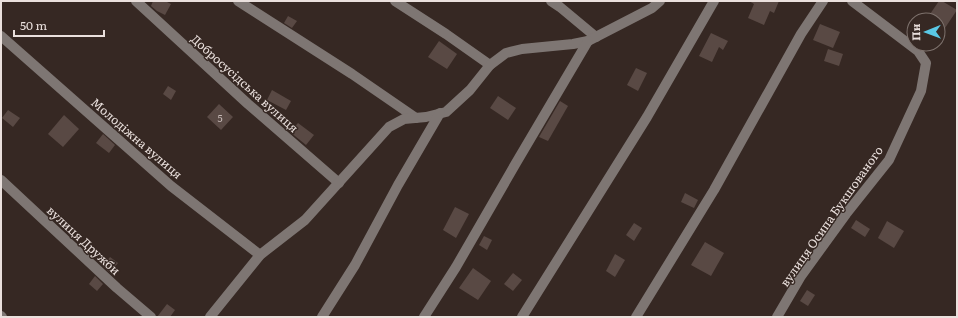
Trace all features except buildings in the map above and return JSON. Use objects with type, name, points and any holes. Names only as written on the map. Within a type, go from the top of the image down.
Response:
[{"type":"street","name":"Добросусідська вулиця","points":[[136,1],[248,104],[339,183]]},
{"type":"street","points":[[238,1],[352,74],[416,118]]},
{"type":"street","points":[[395,1],[490,64]]},
{"type":"street","points":[[551,1],[560,7],[592,39]]},
{"type":"street","points":[[210,317],[260,255],[305,220],[389,127],[404,119],[426,117],[446,112],[470,90],[490,64],[506,53],[522,49],[573,44],[592,39],[652,8],[660,1]]},
{"type":"street","points":[[522,317],[647,117],[714,1]]},
{"type":"street","points":[[636,317],[714,190],[801,34],[823,1]]},
{"type":"street","name":"вулиця Осипа Букшованого","points":[[777,317],[806,270],[846,214],[889,160],[921,91],[926,63],[918,50],[852,1]]},
{"type":"street","name":"Молодіжна вулиця","points":[[1,36],[171,186],[260,255]]},
{"type":"street","points":[[424,317],[456,267],[516,162],[592,39]]},
{"type":"street","points":[[322,317],[355,265],[398,185],[440,113]]},
{"type":"street","name":"вулиця Дружби","points":[[1,180],[117,288],[151,317]]}]
